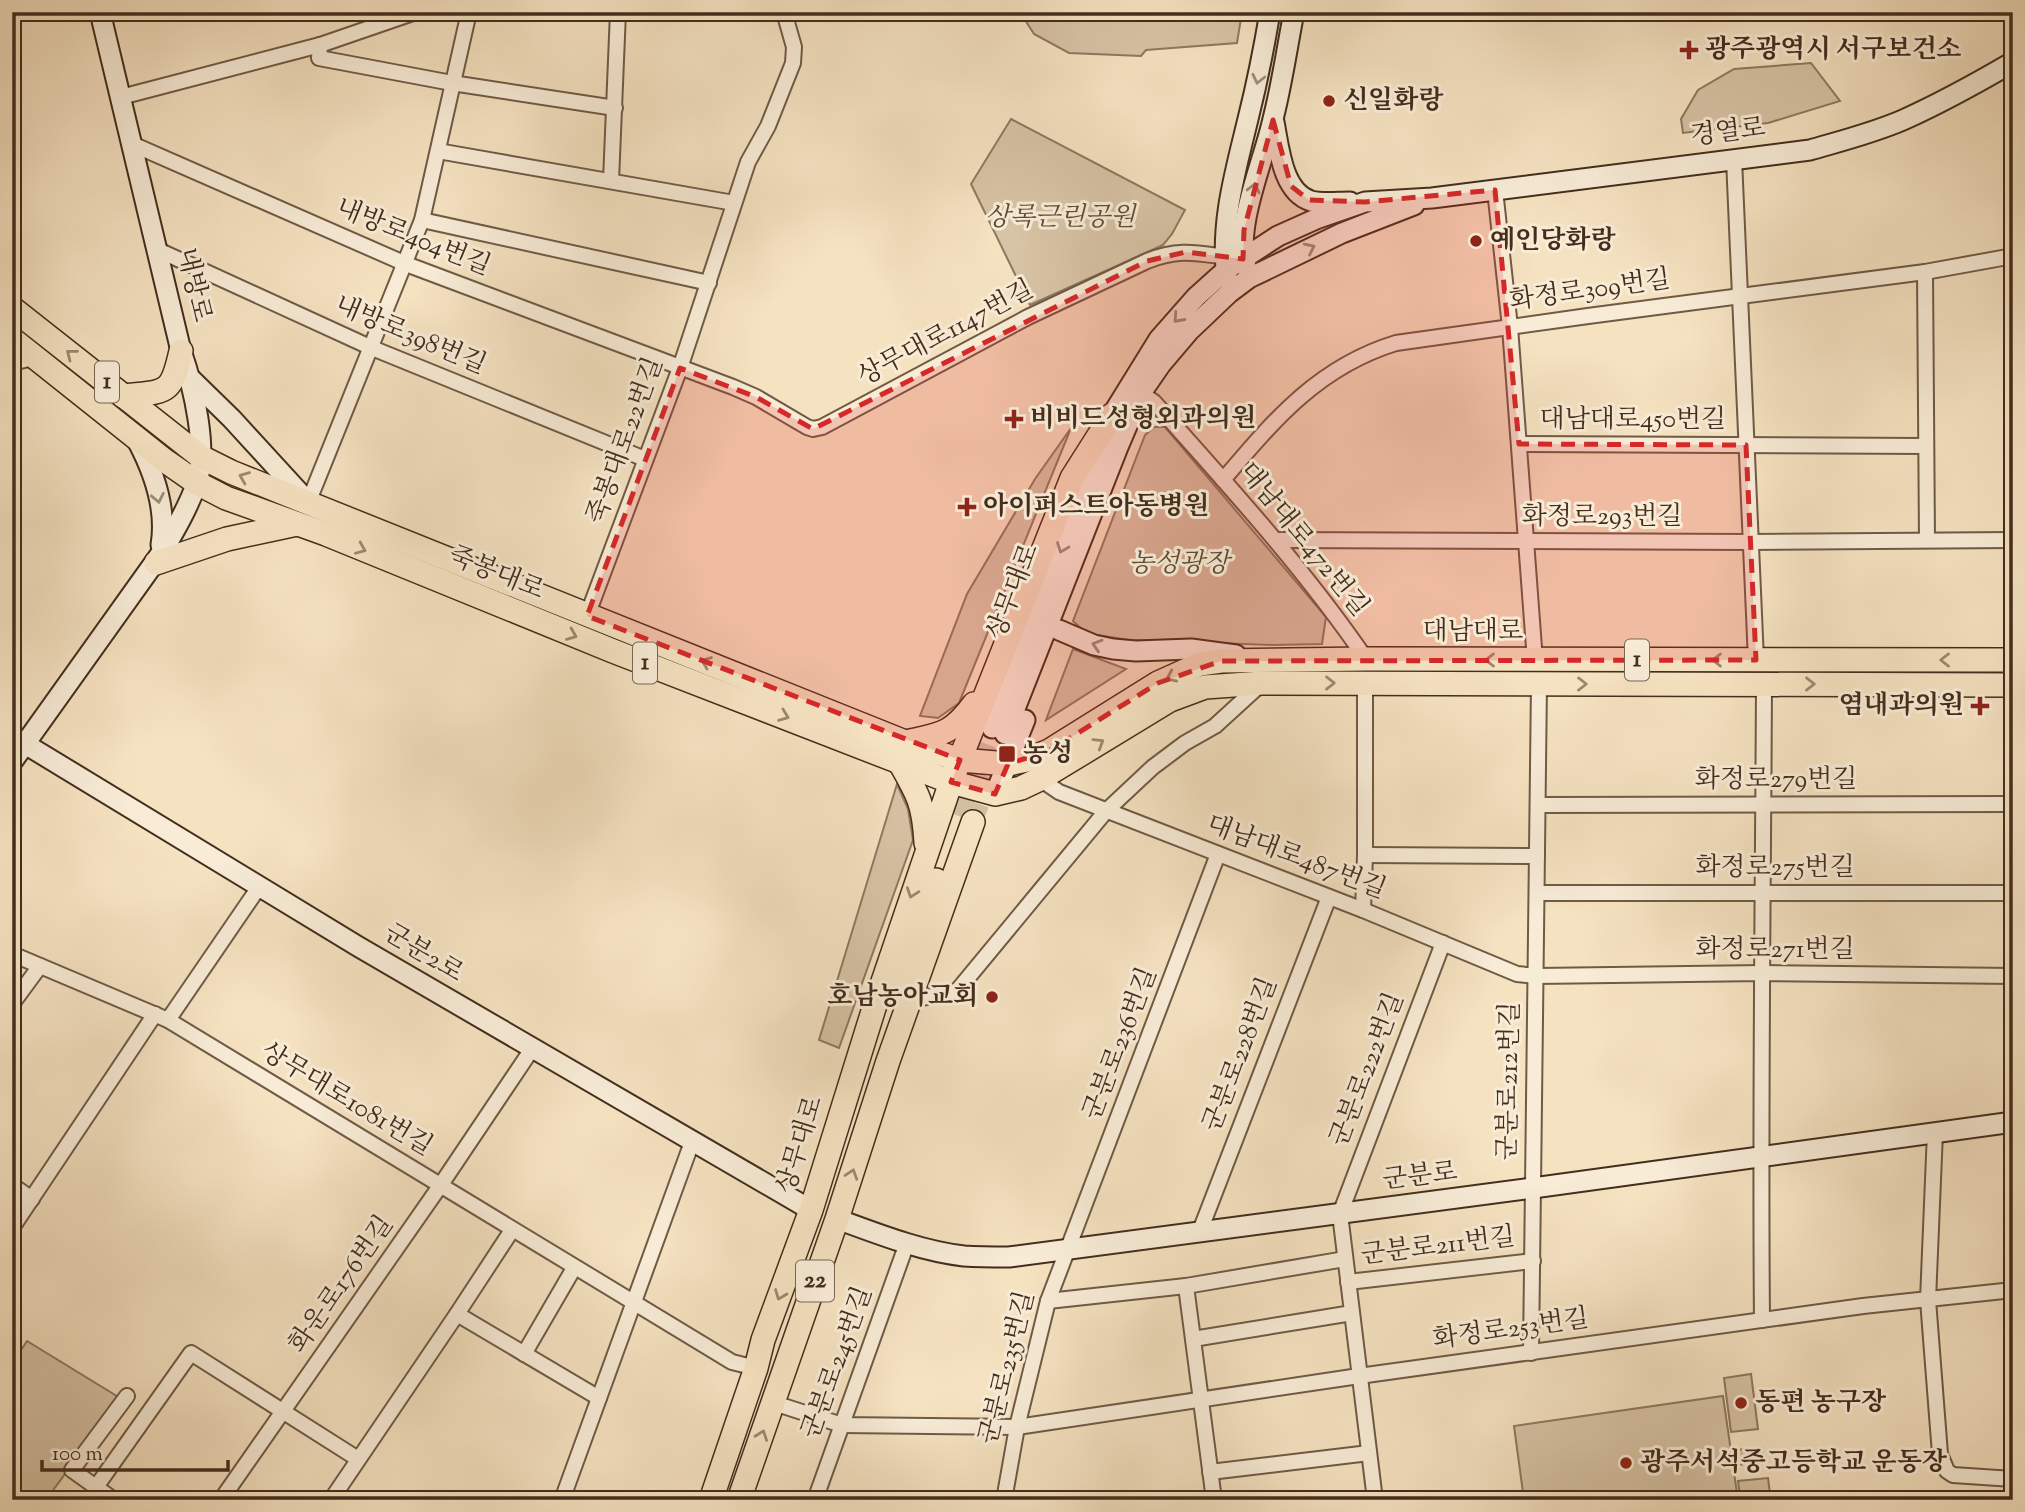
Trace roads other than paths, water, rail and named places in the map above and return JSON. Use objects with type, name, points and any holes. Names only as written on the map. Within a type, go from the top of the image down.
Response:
[{"type":"main road","name":"죽봉대로","points":[[12,308],[209,461],[303,513],[326,534],[613,651],[902,752],[960,760]]},
{"type":"main road","name":"죽봉대로","points":[[12,339],[164,460],[226,498],[360,524],[587,616],[902,752],[951,782],[995,793]]},
{"type":"main road","points":[[123,396],[157,392],[170,386],[176,377],[181,351]]},
{"type":"main road","points":[[960,760],[1072,478],[1112,415]]},
{"type":"main road","points":[[156,563],[303,513]]},
{"type":"main road","points":[[326,534],[321,526],[325,520],[343,526],[360,524]]},
{"type":"main road","name":"대남대로","points":[[995,793],[1021,788],[1040,779],[1170,700],[1205,687],[1262,672],[1366,659],[2013,660]]},
{"type":"main road","name":"대남대로","points":[[960,760],[1008,764],[1049,751],[1158,683],[1200,664],[1221,662],[1262,672],[1365,683],[2013,685]]},
{"type":"main road","points":[[927,850],[920,799],[902,752],[957,726],[990,682]]},
{"type":"main road","name":"22","points":[[855,1068],[927,850],[960,760]]},
{"type":"main road","name":"22","points":[[888,1061],[901,1049],[922,998],[995,793]]},
{"type":"main road","name":"상무대로","points":[[711,1500],[763,1340],[811,1210],[855,1068],[873,1052],[966,819],[837,1219],[739,1500]]},
{"type":"street","name":"내방로","points":[[100,12],[209,461]]},
{"type":"street","points":[[121,97],[320,46],[416,12]]},
{"type":"street","points":[[303,513],[422,220],[469,12]]},
{"type":"street","points":[[611,181],[618,12]]},
{"type":"street","name":"죽봉대로22번길","points":[[587,616],[680,368],[748,162],[768,126],[793,63],[794,47],[784,12]]},
{"type":"street","points":[[1229,293],[1231,262],[1228,204],[1260,70],[1270,12]]},
{"type":"street","points":[[1231,262],[1244,230],[1273,120],[1294,12]]},
{"type":"street","points":[[320,46],[319,58],[452,83],[615,108]]},
{"type":"street","name":"경열로","points":[[1231,262],[1316,219],[1366,202],[1432,198],[1810,150],[1901,121],[2013,62]]},
{"type":"street","points":[[1273,120],[1282,164],[1291,186],[1309,201],[1366,202]]},
{"type":"street","name":"내방로404번길","points":[[132,144],[406,264],[680,368]]},
{"type":"street","points":[[438,151],[734,203]]},
{"type":"street","name":"대남대로450번길","points":[[1734,159],[1756,660]]},
{"type":"street","points":[[1495,190],[1510,327],[1535,660]]},
{"type":"street","name":"경열로","points":[[1249,278],[1342,233],[1432,198]]},
{"type":"street","points":[[422,220],[709,283]]},
{"type":"street","name":"내방로398번길","points":[[158,250],[372,348],[645,459]]},
{"type":"street","name":"상무대로1147번길","points":[[680,368],[756,397],[813,429],[822,427],[1028,317],[1147,261],[1174,252],[1186,252],[1231,262]]},
{"type":"street","name":"화정로309번길","points":[[1223,480],[1259,436],[1296,399],[1331,373],[1372,351],[1412,340],[1925,272],[2013,257]]},
{"type":"street","points":[[1231,262],[1249,278]]},
{"type":"street","name":"상무대로","points":[[1231,262],[1159,339],[1112,415],[998,731],[1142,393],[1161,364],[1189,331],[1249,278]]},
{"type":"street","points":[[1925,272],[1927,540]]},
{"type":"street","points":[[12,363],[37,357]]},
{"type":"street","points":[[191,379],[232,419],[303,513]]},
{"type":"street","name":"상무대로","points":[[995,793],[1114,486],[1142,393]]},
{"type":"street","name":"대남대로472번길","points":[[1142,393],[1154,402],[1276,540],[1366,659]]},
{"type":"street","points":[[135,436],[150,466],[164,526],[156,563]]},
{"type":"street","name":"대남대로450번길","points":[[1519,444],[1926,446]]},
{"type":"street","points":[[12,762],[19,740],[156,563],[200,484],[209,461]]},
{"type":"street","name":"화정로293번길","points":[[1276,540],[2013,540]]},
{"type":"street","points":[[922,998],[957,991],[1106,811],[1153,767],[1185,743],[1215,726],[1262,672],[1234,654],[1191,649],[1113,649],[1094,645],[1059,630]]},
{"type":"street","points":[[1363,910],[1365,683]]},
{"type":"street","name":"군분로212번길","points":[[1533,1188],[1539,683]]},
{"type":"street","points":[[1762,1320],[1760,1157],[1764,684]]},
{"type":"street","name":"군분2로","points":[[19,740],[259,887],[811,1210]]},
{"type":"street","name":"대남대로487번길","points":[[1040,779],[1059,792],[1363,910],[1517,974],[1537,976]]},
{"type":"street","name":"화정로279번길","points":[[1538,805],[2013,804]]},
{"type":"street","name":"군분로236번길","points":[[1068,1250],[1218,854]]},
{"type":"street","points":[[1365,855],[1537,856]]},
{"type":"street","points":[[12,1227],[161,1017],[259,887]]},
{"type":"street","name":"화정로275번길","points":[[1537,893],[2013,893]]},
{"type":"street","name":"군분로228번길","points":[[1200,1231],[1329,897]]},
{"type":"street","name":"군분로222번길","points":[[1340,1214],[1443,943]]},
{"type":"street","name":"상무대로1081번길","points":[[12,954],[161,1017],[732,1362],[756,1368]]},
{"type":"street","points":[[12,1004],[40,965]]},
{"type":"street","name":"화정로271번길","points":[[1537,976],[1763,973],[2013,976]]},
{"type":"street","name":"화운로176번길","points":[[222,1500],[532,1049]]},
{"type":"street","name":"군분로","points":[[837,1219],[907,1243],[969,1256],[1009,1257],[2013,1122]]},
{"type":"street","points":[[1935,1132],[1928,1300],[1940,1454],[1944,1465],[1953,1475],[2013,1479]]},
{"type":"street","points":[[562,1500],[692,1142]]},
{"type":"street","points":[[12,1185],[32,1199]]},
{"type":"street","name":"군분로211번길","points":[[1531,1353],[1533,1188]]},
{"type":"street","points":[[1340,1214],[1375,1500]]},
{"type":"street","points":[[331,1500],[512,1230]]},
{"type":"street","name":"군분로245번길","points":[[815,1500],[907,1243]]},
{"type":"street","name":"군분로235번길","points":[[1004,1500],[1017,1427],[1048,1301],[1068,1250]]},
{"type":"street","points":[[1048,1301],[1186,1286],[1345,1259]]},
{"type":"street","name":"군분로211번길","points":[[1348,1282],[1533,1261]]},
{"type":"street","points":[[524,1354],[574,1268]]},
{"type":"street","points":[[1186,1286],[1214,1500]]},
{"type":"street","name":"화정로253번길","points":[[774,1403],[842,1425],[1017,1427],[1863,1306],[2013,1290]]},
{"type":"street","points":[[1193,1339],[1352,1313]]},
{"type":"street","points":[[457,1314],[598,1398]]},
{"type":"street","points":[[93,1485],[191,1353],[358,1459]]},
{"type":"street","points":[[114,1500],[72,1471],[127,1396]]},
{"type":"street","points":[[1210,1472],[1369,1453]]},
{"type":"tunnel","points":[[959,816],[992,728]]},
{"type":"tunnel","points":[[973,822],[1005,734]]},
{"type":"place","name":"광주광역시 서구보건소","points":[[1689,50]]},
{"type":"place","name":"신일화랑","points":[[1329,101]]},
{"type":"place","name":"예인당화랑","points":[[1476,241]]},
{"type":"place","name":"비비드성형외과의원","points":[[1014,419]]},
{"type":"place","name":"아이퍼스트아동병원","points":[[967,507]]},
{"type":"place","name":"염내과의원","points":[[1980,706]]},
{"type":"place","name":"농성","points":[[1007,754]]},
{"type":"place","name":"호남농아교회","points":[[992,997]]},
{"type":"place","name":"동편 농구장","points":[[1741,1403]]},
{"type":"place","name":"광주서석중고등학교 운동장","points":[[1626,1463]]},
{"type":"park label","name":"상록근린공원","points":[[1060,218]]},
{"type":"park label","name":"농성광장","points":[[1179,564]]}]
